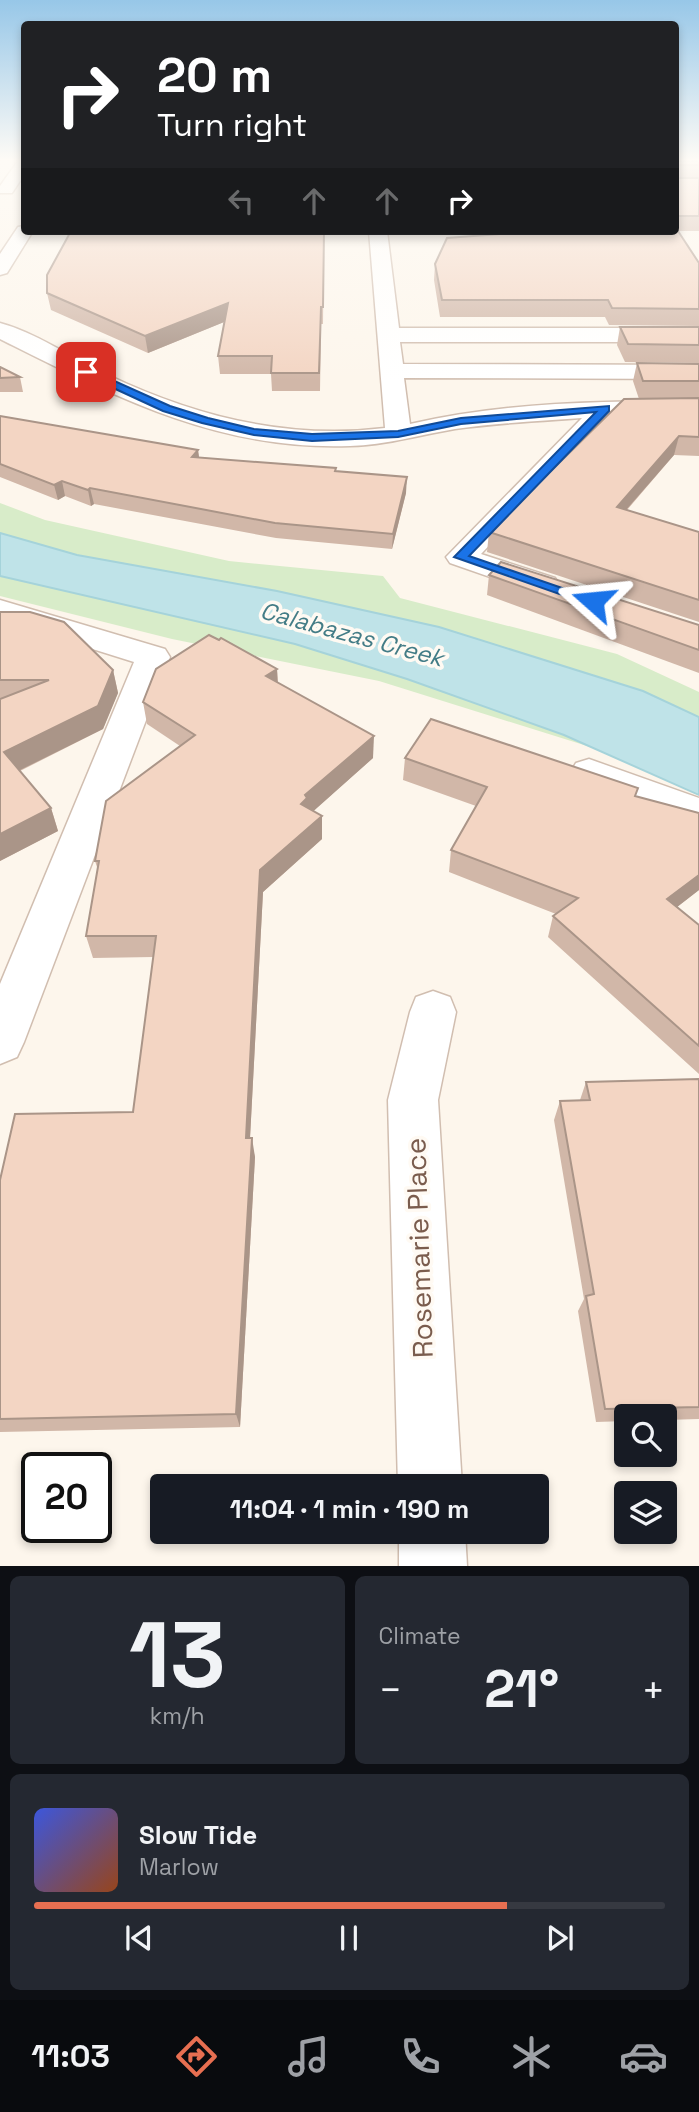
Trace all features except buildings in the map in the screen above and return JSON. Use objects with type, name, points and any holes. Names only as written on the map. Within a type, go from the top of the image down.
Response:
[{"type":"street","points":[[2,262],[21,235]]},
{"type":"street","points":[[378,235],[398,434]]},
{"type":"street","points":[[0,330],[142,398],[205,421],[254,432],[312,437],[398,434],[461,421],[605,408],[699,408]]},
{"type":"street","points":[[389,335],[699,335]]},
{"type":"street","points":[[392,370],[699,372]]},
{"type":"street","points":[[567,592],[461,557],[605,408]]},
{"type":"street","points":[[0,610],[153,657],[0,1042]]},
{"type":"street","points":[[568,766],[699,813]]},
{"type":"street","name":"Rosemarie Place","points":[[429,1474],[413,1100],[433,1012]]},
{"type":"street","points":[[432,1544],[433,1566]]},
{"type":"green space","points":[[0,503],[45,520],[229,561],[383,576],[400,598],[617,654],[699,692],[699,781],[379,681],[172,639],[0,596]]},
{"type":"water","name":"Calabazas Creek","points":[[0,533],[77,555],[277,591],[439,627],[643,691],[699,717],[699,795],[564,735],[407,679],[295,644],[0,576]]},
{"type":"route","points":[[86,372],[129,393],[205,421],[254,432],[312,437],[398,434],[461,421],[605,408],[461,557],[593,601]]}]
